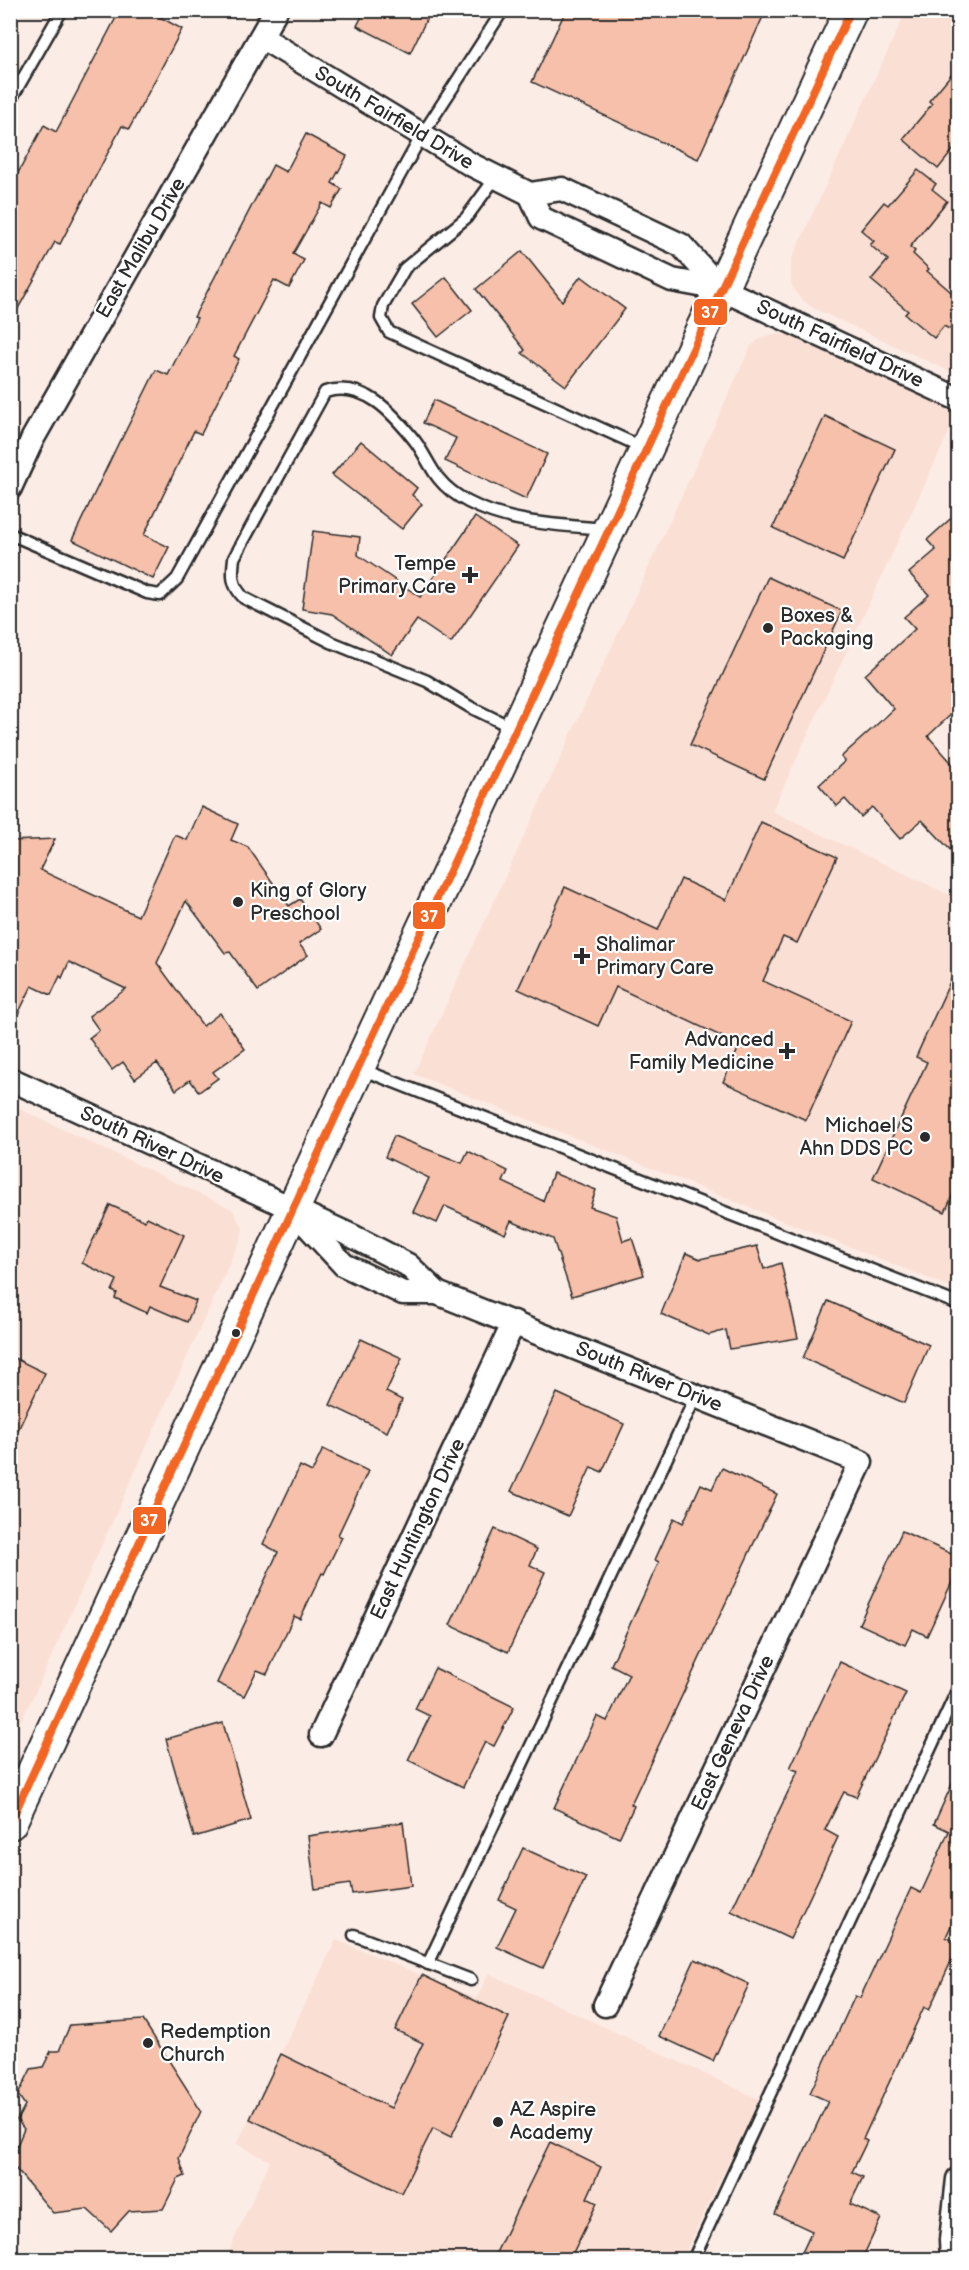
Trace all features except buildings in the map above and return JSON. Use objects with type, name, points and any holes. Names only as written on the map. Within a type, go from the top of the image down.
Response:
[{"type":"main road","points":[[10,1823],[358,1068],[851,10]]},
{"type":"street","name":"East Malibu Drive","points":[[10,488],[33,438],[276,10]]},
{"type":"street","name":"South Fairfield Drive","points":[[261,37],[422,135],[530,194],[562,189],[681,245],[721,289]]},
{"type":"street","name":"South Fairfield Drive","points":[[530,194],[541,218],[672,280],[721,289],[958,399]]},
{"type":"street","name":"South River Drive","points":[[10,1079],[352,1236],[408,1265],[437,1293],[861,1462]]},
{"type":"street","name":"East Huntington Drive","points":[[321,1735],[514,1322]]},
{"type":"street","name":"East Geneva Drive","points":[[604,2005],[861,1462]]},
{"type":"street","points":[[952,2259],[951,2240],[958,2179]]},
{"type":"lane","points":[[10,101],[62,10]]},
{"type":"lane","points":[[10,534],[147,593],[160,595],[177,579],[422,135],[503,10]]},
{"type":"lane","points":[[496,177],[466,218],[405,268],[383,306],[381,318],[389,332],[646,449]]},
{"type":"lane","points":[[516,730],[470,707],[427,681],[331,642],[244,598],[234,588],[232,574],[234,558],[325,392],[337,389],[351,390],[368,396],[386,408],[416,441],[438,478],[452,493],[468,502],[496,514],[524,520],[609,529]]},
{"type":"lane","points":[[358,1068],[958,1304]]},
{"type":"lane","points":[[428,1964],[696,1395]]},
{"type":"lane","points":[[693,2259],[958,1689]]},
{"type":"lane","points":[[354,1935],[471,1980]]},
{"type":"shaded area","points":[[906,11],[958,11],[958,375],[813,308],[799,297],[791,284],[791,261]]},
{"type":"shaded area","points":[[773,334],[787,335],[958,413],[772,811],[958,899],[958,1290],[414,1074],[751,346],[760,339]]},
{"type":"shaded area","points":[[11,1105],[232,1209],[243,1228],[241,1238],[32,1699],[11,1739]]},
{"type":"shaded area","name":"AZ Aspire Academy","points":[[336,1940],[477,1998],[488,1973],[759,2099],[682,2259],[225,2260],[270,2161],[237,2144]]},
{"type":"transit line","name":"37","points":[[10,1823],[358,1068],[851,10]]},
{"type":"place","name":"Tempe Primary Care","points":[[470,575]]},
{"type":"place","name":"Boxes & Packaging","points":[[768,628]]},
{"type":"place","name":"King of Glory Preschool","points":[[238,902]]},
{"type":"place","name":"Shalimar Primary Care","points":[[582,956]]},
{"type":"place","name":"Advanced Family Medicine","points":[[787,1051]]},
{"type":"place","name":"Michael S Ahn DDS PC","points":[[925,1137]]},
{"type":"place","name":"Redemption Church","points":[[148,2043]]},
{"type":"place","name":"AZ Aspire Academy","points":[[498,2122]]}]
